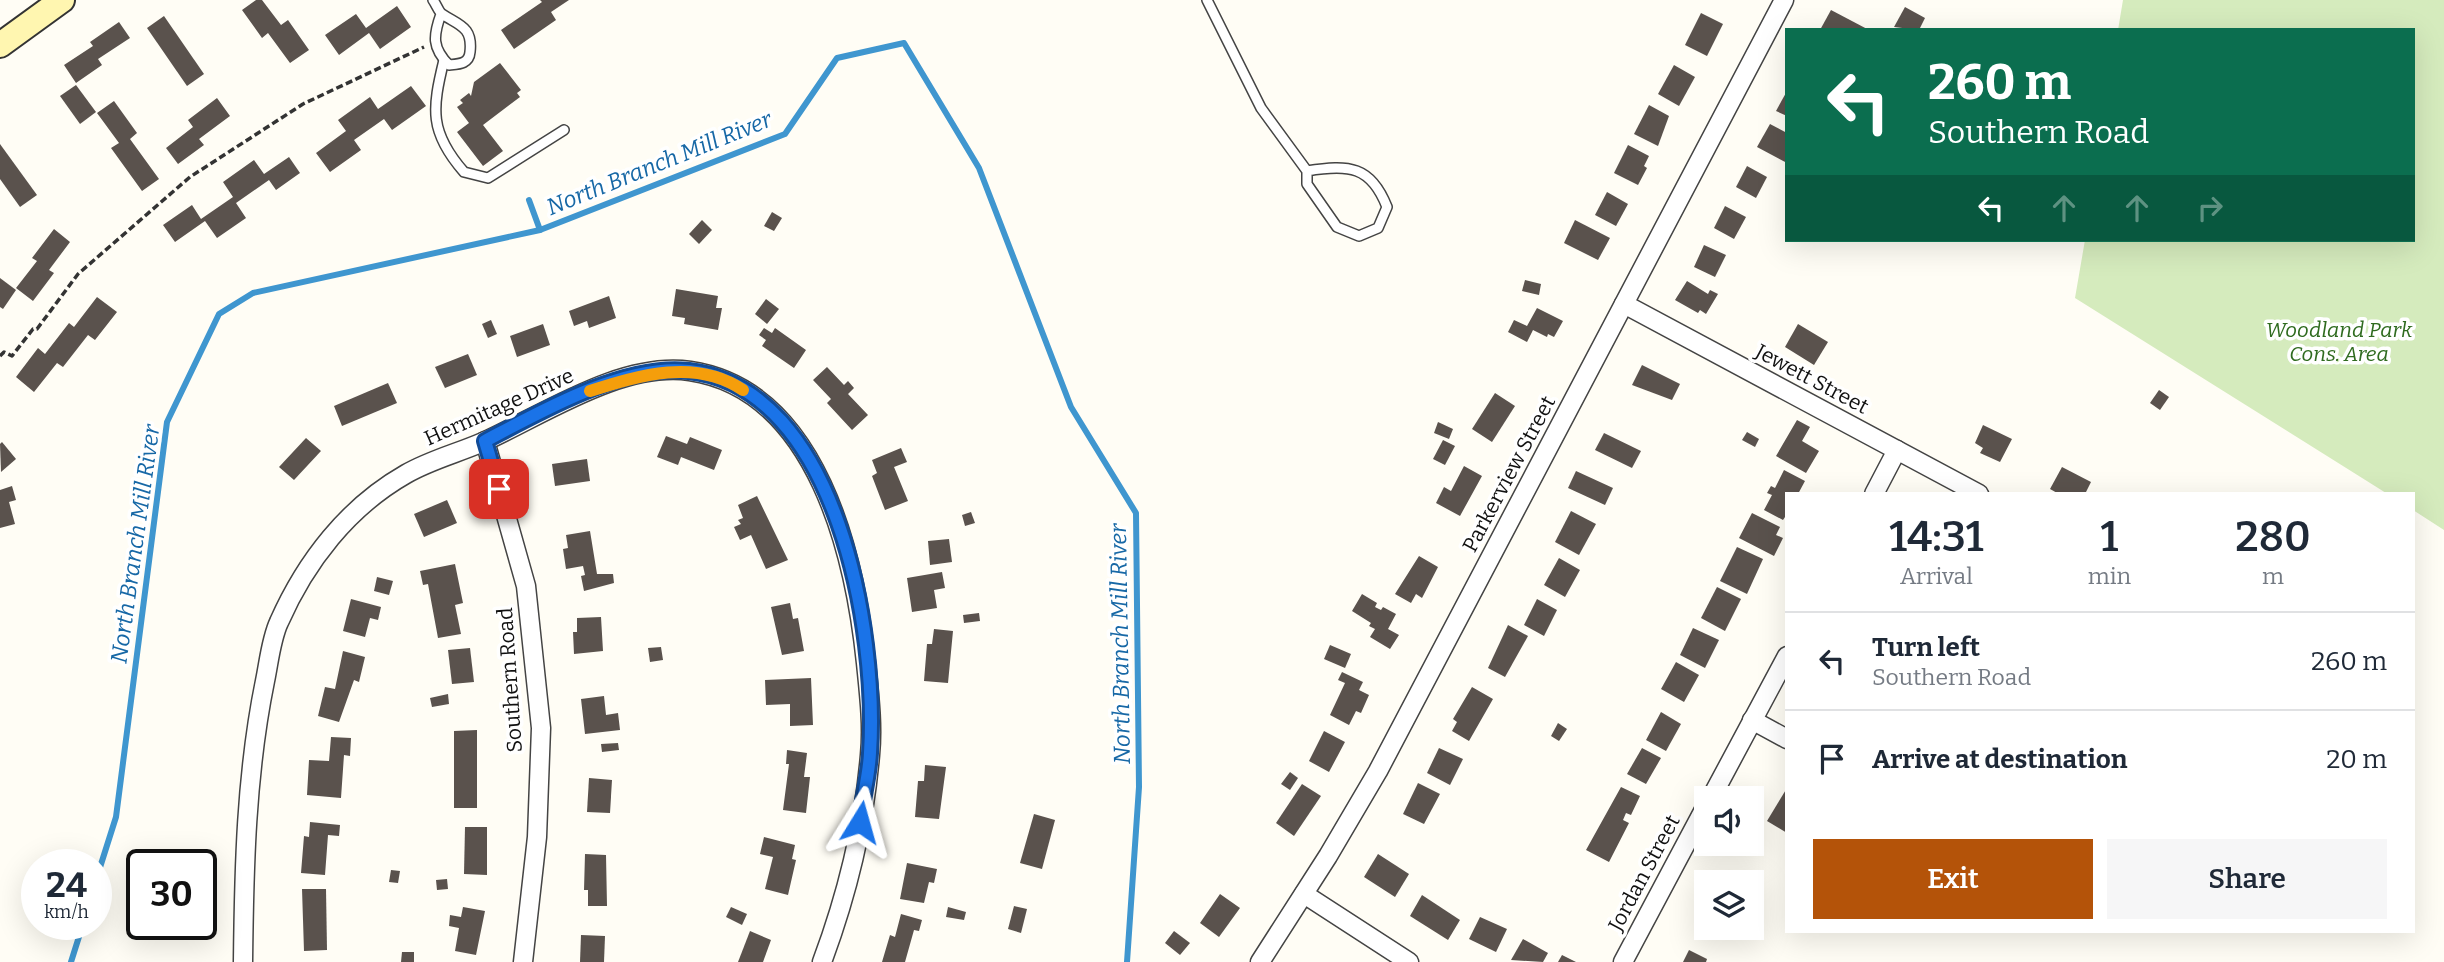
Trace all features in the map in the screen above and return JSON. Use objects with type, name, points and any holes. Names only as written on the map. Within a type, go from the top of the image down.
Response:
[{"type":"main road","points":[[0,45],[62,0]]},
{"type":"street","name":"Parkerview Street","points":[[1260,962],[1378,771],[1784,0]]},
{"type":"street","name":"Jewett Street","points":[[1624,304],[1975,492]]},
{"type":"street","name":"Hermitage Drive","points":[[243,962],[248,791],[261,704],[277,625],[315,556],[363,502],[408,472],[485,441],[588,392],[643,374],[689,371],[734,384],[769,409],[797,440],[813,467],[840,526],[861,616],[869,698],[870,754],[849,886],[822,962]]},
{"type":"street","name":"Southern Road","points":[[485,441],[526,586],[541,728],[537,837],[523,962]]},
{"type":"street","points":[[1875,492],[1897,450]]},
{"type":"street","points":[[1716,786],[1785,660]]},
{"type":"street","points":[[1752,720],[1785,738]]},
{"type":"street","name":"Jordan Street","points":[[1623,962],[1694,829]]},
{"type":"street","points":[[1304,894],[1409,962]]},
{"type":"lane","points":[[433,0],[441,14],[457,19],[468,33],[471,48],[469,58],[463,64],[449,65],[438,55],[434,42],[441,14]]},
{"type":"lane","points":[[1207,0],[1261,108],[1307,172],[1307,184],[1337,227],[1359,236],[1378,228],[1387,207],[1377,183],[1352,169],[1307,172]]},
{"type":"lane","points":[[444,60],[434,113],[440,139],[464,172],[488,178],[564,130]]},
{"type":"path","points":[[0,356],[5,352],[12,356],[33,329],[37,329],[78,274],[190,177],[303,104],[434,42]]},
{"type":"green space","name":"Woodland Park Cons. Area","points":[[2123,0],[2444,0],[2444,530],[2415,511],[2415,492],[2384,492],[2075,298],[2085,242],[2415,242],[2415,28],[2118,28]]},
{"type":"building","points":[[256,0],[262,0],[281,25],[288,20],[309,50],[290,63],[268,33],[262,38],[242,10]]},
{"type":"building","points":[[540,0],[569,0],[551,12],[556,20],[514,49],[501,30],[542,2]]},
{"type":"building","points":[[397,6],[411,27],[380,49],[369,33],[339,55],[325,35],[356,14],[366,28]]},
{"type":"building","points":[[1905,7],[1925,18],[1920,28],[1894,27]]},
{"type":"building","points":[[1831,10],[1865,28],[1821,28]]},
{"type":"building","points":[[1701,13],[1723,24],[1707,56],[1685,45]]},
{"type":"building","points":[[164,16],[204,74],[187,86],[147,28]]},
{"type":"building","points":[[119,22],[130,38],[98,59],[102,65],[76,83],[64,65],[93,46],[90,42]]},
{"type":"building","points":[[500,63],[521,90],[517,93],[520,97],[483,125],[503,151],[483,166],[457,132],[469,123],[457,107],[463,103],[460,100],[469,93],[471,96],[474,82]]},
{"type":"building","points":[[1674,65],[1695,77],[1679,106],[1658,94]]},
{"type":"building","points":[[76,85],[96,112],[80,124],[60,96]]},
{"type":"building","points":[[411,86],[426,106],[392,130],[384,119],[354,140],[361,150],[330,172],[316,153],[346,131],[338,120],[370,97],[378,109]]},
{"type":"building","points":[[1785,95],[1785,115],[1776,111]]},
{"type":"building","points":[[217,98],[230,116],[199,139],[204,145],[178,164],[166,148],[193,127],[188,120]]},
{"type":"building","points":[[114,101],[137,133],[130,139],[159,179],[142,191],[111,148],[119,143],[97,113]]},
{"type":"building","points":[[1649,105],[1669,116],[1658,146],[1634,134]]},
{"type":"building","points":[[1770,124],[1785,132],[1785,162],[1757,147]]},
{"type":"building","points":[[0,144],[37,195],[20,207],[0,179]]},
{"type":"building","points":[[1628,145],[1649,156],[1644,166],[1647,168],[1638,185],[1614,173]]},
{"type":"building","points":[[289,157],[300,173],[276,190],[269,180],[236,203],[246,218],[217,238],[205,221],[175,242],[163,225],[192,205],[201,219],[233,197],[223,182],[254,160],[264,174]]},
{"type":"building","points":[[1747,166],[1767,177],[1756,198],[1736,187]]},
{"type":"building","points":[[1607,192],[1628,204],[1616,226],[1595,215]]},
{"type":"building","points":[[1725,206],[1746,217],[1734,239],[1714,228]]},
{"type":"building","points":[[772,212],[782,218],[774,231],[764,226]]},
{"type":"building","points":[[702,220],[712,230],[699,244],[689,234]]},
{"type":"building","points":[[1575,220],[1610,238],[1598,260],[1564,243]]},
{"type":"building","points":[[54,229],[70,242],[49,270],[54,273],[33,301],[16,288],[37,261],[32,258]]},
{"type":"building","points":[[1704,245],[1726,255],[1715,277],[1694,267]]},
{"type":"building","points":[[0,278],[16,290],[3,309],[0,307]]},
{"type":"building","points":[[1525,280],[1541,284],[1539,295],[1522,291]]},
{"type":"building","points":[[1687,281],[1708,294],[1710,290],[1718,294],[1706,314],[1700,310],[1698,313],[1675,300]]},
{"type":"building","points":[[676,289],[718,296],[716,308],[722,308],[718,330],[684,324],[685,318],[672,316]]},
{"type":"building","points":[[609,296],[616,318],[589,328],[587,321],[574,326],[569,311]]},
{"type":"building","points":[[97,297],[117,312],[95,340],[88,335],[63,367],[57,363],[34,392],[16,377],[38,348],[45,354],[69,323],[74,327]]},
{"type":"building","points":[[766,299],[779,309],[767,324],[755,314]]},
{"type":"building","points":[[1537,308],[1563,321],[1554,337],[1548,334],[1547,337],[1533,330],[1527,342],[1508,332],[1514,320],[1527,326]]},
{"type":"building","points":[[491,320],[497,334],[488,338],[482,324]]},
{"type":"building","points":[[543,324],[550,345],[517,357],[510,336]]},
{"type":"building","points":[[1798,324],[1828,342],[1814,365],[1785,347]]},
{"type":"building","points":[[764,328],[772,333],[775,328],[806,350],[794,368],[762,346],[766,340],[759,335]]},
{"type":"building","points":[[468,354],[477,375],[445,388],[435,367]]},
{"type":"building","points":[[1642,365],[1680,384],[1672,400],[1632,385]]},
{"type":"building","points":[[827,367],[844,385],[848,381],[854,388],[848,394],[868,415],[852,430],[827,403],[831,399],[813,380]]},
{"type":"building","points":[[388,383],[397,403],[342,426],[334,406]]},
{"type":"building","points":[[2159,390],[2169,397],[2160,410],[2150,403]]},
{"type":"building","points":[[1495,393],[1515,406],[1492,442],[1472,429]]},
{"type":"building","points":[[1797,420],[1810,427],[1802,441],[1819,451],[1806,473],[1776,456]]},
{"type":"building","points":[[1438,422],[1453,429],[1449,439],[1434,433]]},
{"type":"building","points":[[1983,425],[2012,439],[2000,462],[1980,453],[1983,448],[1975,443]]},
{"type":"building","points":[[1747,432],[1759,439],[1755,447],[1742,440]]},
{"type":"building","points":[[1604,433],[1641,451],[1632,468],[1595,450]]},
{"type":"building","points":[[666,436],[687,444],[690,437],[722,450],[714,470],[681,457],[678,465],[657,457]]},
{"type":"building","points":[[306,438],[321,451],[294,480],[279,467]]},
{"type":"building","points":[[1443,440],[1455,446],[1445,465],[1433,459]]},
{"type":"building","points":[[2,442],[16,459],[1,472],[0,444]]},
{"type":"building","points":[[901,448],[907,462],[894,467],[908,501],[885,510],[872,476],[877,473],[872,460]]},
{"type":"building","points":[[587,459],[590,481],[555,486],[552,464]]},
{"type":"building","points":[[1464,466],[1482,476],[1460,516],[1436,503],[1444,487],[1451,491]]},
{"type":"building","points":[[2062,467],[2091,482],[2086,492],[2055,492],[2050,489]]},
{"type":"building","points":[[1784,470],[1805,481],[1799,492],[1785,492],[1783,520],[1764,510],[1772,495],[1767,493],[1771,486],[1775,488]]},
{"type":"building","points":[[1576,471],[1613,488],[1605,505],[1568,488]]},
{"type":"building","points":[[12,486],[16,500],[9,502],[15,524],[0,528],[0,490]]},
{"type":"building","points":[[757,496],[788,560],[766,569],[751,535],[740,540],[734,527],[741,524],[738,520],[743,518],[738,505]]},
{"type":"building","points":[[447,500],[457,523],[424,537],[414,514]]},
{"type":"building","points":[[1571,511],[1596,524],[1579,555],[1555,542]]},
{"type":"building","points":[[971,512],[975,523],[965,526],[962,515]]},
{"type":"building","points":[[1752,513],[1780,527],[1776,535],[1783,538],[1774,556],[1739,538]]},
{"type":"building","points":[[590,531],[597,574],[613,574],[614,583],[584,591],[581,576],[585,575],[583,566],[566,569],[563,549],[568,548],[566,535]]},
{"type":"building","points":[[949,539],[952,562],[930,565],[928,541]]},
{"type":"building","points":[[1737,547],[1763,559],[1747,594],[1720,581]]},
{"type":"building","points":[[1419,556],[1438,567],[1422,598],[1416,594],[1411,603],[1395,594]]},
{"type":"building","points":[[1559,558],[1580,570],[1565,597],[1544,585]]},
{"type":"building","points":[[455,564],[463,603],[455,605],[461,634],[438,638],[428,584],[423,585],[420,571]]},
{"type":"building","points":[[942,572],[945,588],[934,590],[937,608],[912,612],[907,578]]},
{"type":"building","points":[[377,577],[393,581],[389,595],[374,591]]},
{"type":"building","points":[[1717,587],[1741,599],[1725,631],[1701,618]]},
{"type":"building","points":[[1362,594],[1377,603],[1375,607],[1381,610],[1383,607],[1396,614],[1388,629],[1399,635],[1390,649],[1370,637],[1375,629],[1369,626],[1371,623],[1352,611]]},
{"type":"building","points":[[351,599],[381,607],[378,620],[370,618],[365,637],[343,631]]},
{"type":"building","points":[[1537,599],[1557,610],[1544,636],[1524,625]]},
{"type":"building","points":[[790,603],[793,619],[798,618],[804,651],[782,655],[771,607]]},
{"type":"building","points":[[979,613],[980,621],[964,623],[963,615]]},
{"type":"building","points":[[601,617],[603,651],[574,654],[573,632],[577,632],[577,618]]},
{"type":"building","points":[[1508,625],[1528,636],[1505,677],[1488,668]]},
{"type":"building","points":[[1693,628],[1719,640],[1705,668],[1680,655]]},
{"type":"building","points":[[934,629],[953,631],[948,683],[924,681],[927,644],[932,644]]},
{"type":"building","points":[[1330,645],[1351,654],[1345,668],[1324,659]]},
{"type":"building","points":[[661,647],[663,660],[650,662],[648,648]]},
{"type":"building","points":[[470,648],[474,682],[452,684],[448,650]]},
{"type":"building","points":[[343,651],[365,657],[359,682],[354,680],[339,722],[318,716],[325,687],[335,689]]},
{"type":"building","points":[[1676,662],[1699,675],[1684,702],[1661,689]]},
{"type":"building","points":[[1342,672],[1363,682],[1359,690],[1369,695],[1361,713],[1356,711],[1349,725],[1330,715],[1345,683],[1338,680]]},
{"type":"building","points":[[811,678],[813,725],[790,726],[790,704],[766,705],[765,680]]},
{"type":"building","points":[[1472,687],[1493,699],[1469,741],[1452,731],[1457,722],[1453,719]]},
{"type":"building","points":[[448,694],[449,704],[432,707],[430,698]]},
{"type":"building","points":[[604,696],[606,715],[618,713],[620,730],[585,734],[581,699]]},
{"type":"building","points":[[1661,712],[1681,724],[1666,751],[1646,740]]},
{"type":"building","points":[[1558,723],[1567,729],[1559,741],[1551,736]]},
{"type":"building","points":[[477,730],[477,808],[454,808],[454,731]]},
{"type":"building","points":[[1324,731],[1345,742],[1329,772],[1309,761]]},
{"type":"building","points":[[331,737],[351,738],[350,756],[344,755],[341,798],[307,795],[309,760],[329,761]]},
{"type":"building","points":[[618,743],[619,750],[602,752],[601,744]]},
{"type":"building","points":[[1439,748],[1463,759],[1450,785],[1427,773]]},
{"type":"building","points":[[1642,748],[1661,758],[1646,784],[1627,774]]},
{"type":"building","points":[[787,750],[807,753],[804,777],[810,777],[806,813],[783,810],[789,764],[786,764]]},
{"type":"building","points":[[925,765],[946,767],[939,819],[915,817],[918,781],[924,781]]},
{"type":"building","points":[[1290,772],[1298,778],[1290,790],[1281,784]]},
{"type":"building","points":[[589,778],[612,780],[610,813],[587,812]]},
{"type":"building","points":[[1418,783],[1440,794],[1424,824],[1403,814]]},
{"type":"building","points":[[1302,784],[1321,796],[1294,836],[1276,823]]},
{"type":"building","points":[[1621,787],[1640,796],[1631,815],[1626,813],[1623,820],[1629,823],[1609,862],[1586,850]]},
{"type":"building","points":[[1785,791],[1785,832],[1767,821]]},
{"type":"building","points":[[1034,814],[1055,820],[1042,869],[1020,863]]},
{"type":"building","points":[[310,822],[340,825],[339,836],[328,835],[325,875],[301,873],[304,836],[309,837]]},
{"type":"building","points":[[465,827],[487,827],[487,875],[464,874]]},
{"type":"building","points":[[764,837],[795,845],[792,859],[796,860],[788,895],[765,889],[773,857],[760,854]]},
{"type":"building","points":[[585,854],[606,855],[607,906],[588,906],[588,890],[584,890]]},
{"type":"building","points":[[1378,854],[1409,874],[1395,897],[1364,877]]},
{"type":"building","points":[[907,863],[937,869],[934,883],[929,882],[924,903],[900,899]]},
{"type":"building","points":[[391,870],[400,871],[398,883],[389,882]]},
{"type":"building","points":[[447,879],[448,889],[437,890],[436,880]]},
{"type":"building","points":[[302,889],[326,889],[327,950],[304,951]]},
{"type":"building","points":[[1220,894],[1240,908],[1219,937],[1200,923]]},
{"type":"building","points":[[1422,895],[1460,920],[1448,940],[1410,916]]},
{"type":"building","points":[[1014,906],[1027,909],[1021,933],[1008,929]]},
{"type":"building","points":[[463,907],[485,911],[476,955],[455,951],[459,928],[449,926],[450,915],[461,917]]},
{"type":"building","points":[[731,907],[747,914],[742,925],[726,917]]},
{"type":"building","points":[[948,907],[966,912],[964,920],[946,917]]},
{"type":"building","points":[[901,914],[922,920],[919,931],[914,930],[905,962],[882,962],[890,935],[895,937]]},
{"type":"building","points":[[1480,917],[1507,929],[1496,952],[1469,939]]},
{"type":"building","points":[[750,931],[771,940],[763,962],[738,962]]},
{"type":"building","points":[[1174,931],[1190,943],[1180,955],[1165,943]]},
{"type":"building","points":[[581,935],[605,936],[604,962],[580,962]]},
{"type":"building","points":[[1523,939],[1548,953],[1543,962],[1511,960]]},
{"type":"building","points":[[1689,950],[1707,959],[1706,962],[1683,962]]},
{"type":"building","points":[[402,952],[414,952],[414,962],[401,962]]},
{"type":"building","points":[[1562,955],[1576,962],[1558,962]]},
{"type":"waterway","name":"North Branch Mill River","points":[[106,849],[116,817],[167,422],[219,314],[253,293],[540,230],[785,134],[837,58],[904,43],[979,168],[1071,407],[1136,513],[1139,787],[1127,962]]},
{"type":"waterway","points":[[529,200],[540,230]]},
{"type":"waterway","name":"North Branch Mill River","points":[[71,962],[78,940]]},
{"type":"slow traffic","points":[[590,391],[643,374],[689,371],[734,384],[743,390]]},
{"type":"route","points":[[499,489],[485,441],[588,392],[643,374],[689,371],[734,384],[769,409],[797,440],[813,467],[840,526],[861,616],[869,698],[870,754],[860,822]]}]
